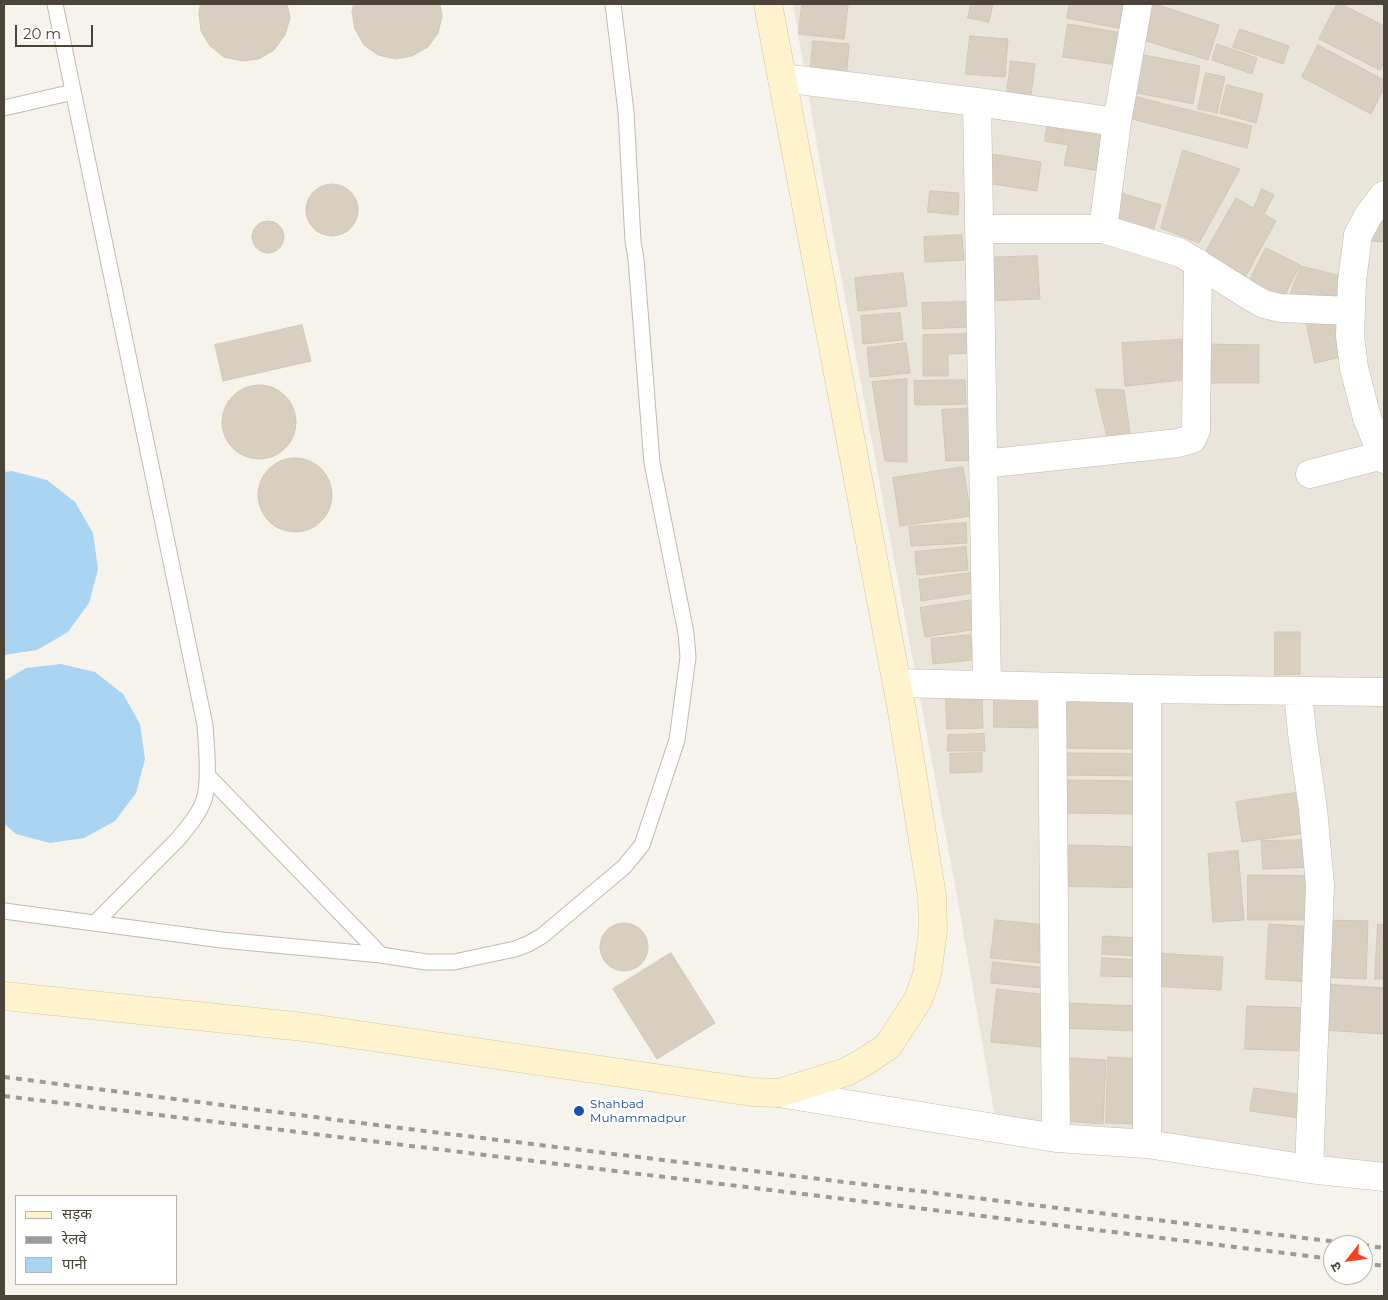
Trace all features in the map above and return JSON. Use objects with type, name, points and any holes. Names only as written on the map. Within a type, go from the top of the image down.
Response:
[{"type":"street","points":[[768,4],[897,683],[932,896],[933,930],[927,975],[918,1000],[888,1046],[846,1072],[779,1093]]},
{"type":"street","points":[[1103,229],[1117,122],[1138,4]]},
{"type":"street","points":[[782,78],[977,102],[1117,122]]},
{"type":"street","points":[[977,102],[987,685]]},
{"type":"street","points":[[1310,474],[1383,457],[1367,418],[1354,368],[1350,336],[1352,281],[1358,235],[1368,216],[1384,195]]},
{"type":"street","points":[[979,229],[1103,229],[1181,253],[1264,304],[1280,308],[1351,311]]},
{"type":"street","points":[[983,464],[1178,443],[1192,439],[1196,430],[1198,263]]},
{"type":"street","points":[[897,683],[1384,692]]},
{"type":"street","points":[[1052,687],[1056,1138]]},
{"type":"street","points":[[1147,689],[1147,1144]]},
{"type":"street","points":[[1298,691],[1320,885],[1310,1169]]},
{"type":"street","points":[[4,996],[304,1027],[752,1092],[779,1093],[1056,1138],[1147,1144],[1310,1169],[1384,1177]]},
{"type":"lane","points":[[55,4],[205,725],[205,796],[200,809],[191,824],[178,839],[94,923]]},
{"type":"lane","points":[[4,911],[222,940],[381,955],[426,962],[454,962],[514,949],[542,936],[624,867],[642,845],[678,740],[688,657],[686,633],[652,463],[633,241],[626,112],[613,4]]},
{"type":"lane","points":[[4,108],[73,92]]},
{"type":"lane","points":[[206,775],[381,955]]},
{"type":"shaded area","points":[[793,4],[1384,4],[1384,1172],[996,1123],[957,896],[823,180]]},
{"type":"water","points":[[12,471],[47,480],[75,502],[93,533],[98,569],[89,603],[68,632],[37,650],[4,655],[4,472]]},
{"type":"water","points":[[61,664],[95,672],[123,694],[140,724],[145,759],[136,793],[115,821],[84,838],[50,843],[16,834],[4,824],[4,681],[26,668]]},
{"type":"building","points":[[201,4],[287,4],[290,18],[285,35],[274,50],[259,59],[242,61],[224,57],[210,46],[201,31],[199,13]]},
{"type":"building","points":[[354,4],[440,4],[442,16],[438,33],[428,47],[412,56],[395,59],[378,55],[364,45],[355,29],[352,12]]},
{"type":"building","points":[[802,4],[848,5],[844,39],[799,34]]},
{"type":"building","points":[[971,4],[993,4],[989,22],[968,18]]},
{"type":"building","points":[[1070,4],[1127,4],[1122,29],[1067,18]]},
{"type":"building","points":[[1148,4],[1155,4],[1219,25],[1208,60],[1137,38]]},
{"type":"building","points":[[1337,4],[1341,4],[1384,26],[1384,62],[1380,70],[1319,39]]},
{"type":"building","points":[[1068,24],[1122,33],[1117,65],[1063,57]]},
{"type":"building","points":[[1240,29],[1289,46],[1283,64],[1233,47]]},
{"type":"building","points":[[970,36],[1008,39],[1005,77],[966,74]]},
{"type":"building","points":[[813,41],[849,44],[846,81],[810,78]]},
{"type":"building","points":[[1217,44],[1257,58],[1252,74],[1212,60]]},
{"type":"building","points":[[1318,45],[1384,80],[1384,88],[1371,114],[1302,77]]},
{"type":"building","points":[[1139,54],[1200,66],[1193,104],[1132,92]]},
{"type":"building","points":[[1011,61],[1035,64],[1030,103],[1006,100]]},
{"type":"building","points":[[1206,73],[1225,77],[1217,113],[1198,109]]},
{"type":"building","points":[[1227,85],[1263,94],[1256,123],[1220,113]]},
{"type":"building","points":[[1133,96],[1252,126],[1247,148],[1128,118]]},
{"type":"building","points":[[1047,127],[1104,136],[1100,171],[1064,165],[1068,145],[1045,141]]},
{"type":"building","points":[[1183,150],[1240,169],[1199,243],[1161,228]]},
{"type":"building","points":[[992,154],[1041,162],[1037,191],[987,183]]},
{"type":"building","points":[[327,184],[337,184],[351,191],[358,205],[358,215],[351,229],[337,236],[327,236],[317,232],[310,225],[306,215],[306,205],[310,195],[317,188]]},
{"type":"building","points":[[1262,189],[1274,195],[1264,214],[1276,221],[1244,279],[1203,256],[1236,198],[1253,208]]},
{"type":"building","points":[[930,191],[959,193],[958,215],[928,212]]},
{"type":"building","points":[[1117,192],[1161,205],[1153,231],[1110,218]]},
{"type":"building","points":[[1378,209],[1384,210],[1384,242],[1371,241]]},
{"type":"building","points":[[268,221],[274,222],[279,226],[283,231],[283,243],[279,248],[274,252],[268,253],[262,252],[257,248],[253,243],[252,237],[253,231],[257,226],[262,222]]},
{"type":"building","points":[[962,235],[964,260],[925,262],[924,237]]},
{"type":"building","points":[[1266,248],[1300,265],[1283,299],[1249,282]]},
{"type":"building","points":[[1037,256],[1040,299],[983,301],[981,258]]},
{"type":"building","points":[[1301,266],[1345,277],[1337,309],[1290,296]]},
{"type":"building","points":[[903,273],[907,306],[858,311],[855,278]]},
{"type":"building","points":[[967,302],[968,327],[923,329],[922,303]]},
{"type":"building","points":[[1304,311],[1340,313],[1346,356],[1315,363]]},
{"type":"building","points":[[900,313],[903,340],[863,344],[861,316]]},
{"type":"building","points":[[302,325],[311,361],[223,381],[215,345]]},
{"type":"building","points":[[971,334],[971,353],[948,354],[948,376],[923,376],[923,335]]},
{"type":"building","points":[[1192,339],[1193,379],[1125,386],[1122,343]]},
{"type":"building","points":[[906,343],[910,373],[870,377],[867,348]]},
{"type":"building","points":[[1205,344],[1259,345],[1259,383],[1205,383]]},
{"type":"building","points":[[907,379],[907,462],[885,461],[872,382]]},
{"type":"building","points":[[965,380],[966,404],[915,405],[914,381]]},
{"type":"building","points":[[259,385],[273,388],[285,396],[293,408],[296,422],[293,436],[285,448],[273,456],[259,459],[245,456],[233,448],[225,436],[222,422],[225,408],[233,396],[245,388]]},
{"type":"building","points":[[1096,389],[1124,390],[1131,441],[1108,440]]},
{"type":"building","points":[[972,408],[975,460],[946,461],[942,410]]},
{"type":"building","points":[[295,458],[309,461],[321,469],[329,481],[332,495],[329,509],[321,521],[309,529],[295,532],[281,529],[269,521],[261,509],[258,495],[261,481],[269,469],[281,461]]},
{"type":"building","points":[[963,467],[971,516],[900,526],[893,478]]},
{"type":"building","points":[[966,523],[967,543],[911,546],[909,527]]},
{"type":"building","points":[[966,547],[968,570],[917,575],[915,552]]},
{"type":"building","points":[[970,573],[973,593],[921,601],[919,580]]},
{"type":"building","points":[[972,600],[977,629],[925,637],[920,608]]},
{"type":"building","points":[[1275,632],[1300,632],[1300,674],[1275,675]]},
{"type":"building","points":[[970,635],[973,660],[933,664],[931,639]]},
{"type":"building","points":[[994,694],[1042,695],[1041,728],[994,727]]},
{"type":"building","points":[[1061,695],[1140,697],[1139,749],[1060,748]]},
{"type":"building","points":[[946,699],[982,699],[983,728],[947,729]]},
{"type":"building","points":[[984,734],[985,751],[947,751],[948,735]]},
{"type":"building","points":[[982,753],[982,772],[950,773],[950,754]]},
{"type":"building","points":[[1067,753],[1139,754],[1139,776],[1067,775]]},
{"type":"building","points":[[1067,780],[1140,781],[1139,814],[1067,813]]},
{"type":"building","points":[[1308,791],[1314,832],[1242,842],[1236,802]]},
{"type":"building","points":[[1313,840],[1314,867],[1263,869],[1261,841]]},
{"type":"building","points":[[1069,845],[1142,847],[1141,888],[1067,886]]},
{"type":"building","points":[[1238,851],[1244,920],[1213,922],[1208,854]]},
{"type":"building","points":[[1248,875],[1315,876],[1315,920],[1248,920]]},
{"type":"building","points":[[995,920],[1047,925],[1043,963],[991,958]]},
{"type":"building","points":[[1324,920],[1368,921],[1366,979],[1323,977]]},
{"type":"building","points":[[619,923],[629,923],[641,930],[648,942],[648,952],[641,964],[629,971],[619,971],[611,967],[604,960],[600,952],[600,942],[604,934],[611,927]]},
{"type":"building","points":[[1269,924],[1316,927],[1313,982],[1266,979]]},
{"type":"building","points":[[1378,924],[1384,925],[1384,979],[1375,979]]},
{"type":"building","points":[[1103,936],[1139,938],[1138,956],[1102,954]]},
{"type":"building","points":[[671,953],[715,1023],[657,1059],[613,989]]},
{"type":"building","points":[[1154,953],[1223,957],[1221,990],[1152,986]]},
{"type":"building","points":[[1102,958],[1138,960],[1137,977],[1101,976]]},
{"type":"building","points":[[993,962],[1046,968],[1043,988],[991,983]]},
{"type":"building","points":[[1325,984],[1384,988],[1384,1034],[1323,1030]]},
{"type":"building","points":[[997,989],[1047,995],[1041,1047],[991,1042]]},
{"type":"building","points":[[1065,1003],[1138,1006],[1137,1031],[1064,1028]]},
{"type":"building","points":[[1247,1006],[1307,1008],[1306,1051],[1245,1049]]},
{"type":"building","points":[[1108,1057],[1141,1059],[1140,1124],[1106,1123]]},
{"type":"building","points":[[1070,1058],[1106,1060],[1103,1124],[1067,1121]]},
{"type":"building","points":[[1254,1088],[1310,1096],[1307,1119],[1250,1111]]},
{"type":"railway","points":[[4,1077],[400,1128],[1323,1240]]},
{"type":"railway","points":[[4,1096],[1323,1258]]},
{"type":"railway","points":[[1373,1246],[1384,1248]]},
{"type":"railway","points":[[1373,1264],[1384,1266]]},
{"type":"place","name":"Shahbad Muhammadpur","points":[[579,1111]]}]
